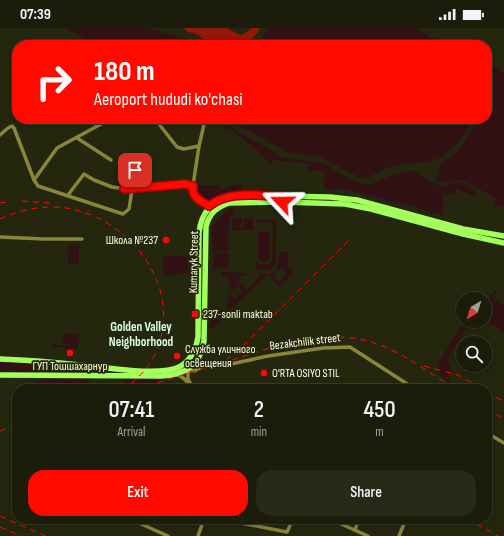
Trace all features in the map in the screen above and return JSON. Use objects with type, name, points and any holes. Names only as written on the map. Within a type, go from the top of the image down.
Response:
[{"type":"main road","name":"Kumaryk Street","points":[[0,358],[78,365],[161,376],[176,374],[189,369],[198,359],[204,345],[200,228],[203,216],[209,206],[220,199],[233,195],[358,206],[444,226],[504,243]]},
{"type":"main road","name":"Kumaryk Street","points":[[0,375],[76,376],[133,373],[176,368],[186,362],[193,354],[198,337],[202,270],[208,219],[216,209],[234,202],[282,199]]},
{"type":"main road","name":"Kumaryk Street","points":[[444,226],[504,236]]},
{"type":"main road","points":[[76,376],[80,372],[78,365]]},
{"type":"street","points":[[34,180],[56,148],[101,124]]},
{"type":"street","points":[[159,124],[177,147],[184,150],[199,146]]},
{"type":"street","points":[[204,124],[192,192],[209,206]]},
{"type":"street","points":[[0,135],[9,126],[12,126],[15,129],[34,180],[38,186],[123,214],[129,209],[132,190]]},
{"type":"street","points":[[77,138],[111,160]]},
{"type":"street","points":[[127,183],[130,167]]},
{"type":"street","points":[[124,189],[135,170]]},
{"type":"street","points":[[68,195],[84,174],[102,183],[132,190],[186,184],[193,186]]},
{"type":"street","points":[[0,237],[82,239]]},
{"type":"street","name":"Bezakchilik street","points":[[189,369],[194,371],[211,362],[231,364],[268,356],[324,348],[350,347],[407,384]]},
{"type":"street","points":[[189,369],[189,384]]},
{"type":"street","points":[[176,374],[183,377],[189,384]]},
{"type":"street","points":[[492,436],[504,444]]},
{"type":"street","points":[[141,524],[168,536]]},
{"type":"street","points":[[198,536],[202,524]]},
{"type":"street","points":[[246,524],[287,532],[291,524]]},
{"type":"street","points":[[342,524],[368,536]]},
{"type":"street","points":[[355,530],[357,524]]},
{"type":"street","points":[[399,536],[404,524]]},
{"type":"shaded area","points":[[65,28],[144,28],[195,40],[87,40]]},
{"type":"shaded area","points":[[268,28],[416,28],[436,40],[261,40]]},
{"type":"shaded area","points":[[492,65],[504,72],[504,208],[493,205],[496,199],[466,182],[438,182],[435,180],[439,175],[440,164],[458,150],[471,132],[475,124],[492,124]]},
{"type":"shaded area","points":[[221,124],[225,124],[284,158],[324,164],[350,179],[363,184],[369,185],[393,175],[411,170],[437,185],[443,186],[458,182],[475,190],[473,192],[476,194],[474,196],[456,188],[455,194],[443,195],[443,215],[344,189],[324,190],[325,171],[308,170],[308,163],[273,160],[271,163],[233,130]]},
{"type":"shaded area","points":[[237,124],[470,124],[464,135],[456,145],[440,158],[427,162],[387,168],[367,178],[361,178],[320,157],[289,153]]},
{"type":"shaded area","points":[[196,185],[221,185],[221,189],[208,194],[232,185],[242,185],[242,192],[224,194],[208,202],[199,197],[200,196]]},
{"type":"shaded area","points":[[234,208],[234,213],[229,220],[227,252],[212,251],[212,226],[228,209]]},
{"type":"shaded area","points":[[233,218],[242,218],[241,225],[238,227],[242,229],[244,219],[252,218],[253,230],[233,230]]},
{"type":"shaded area","points":[[256,220],[276,220],[276,264],[270,270],[256,270],[256,261],[259,264],[269,264],[272,262],[273,225],[265,222],[256,224]]},
{"type":"shaded area","points":[[258,232],[270,232],[270,260],[268,261],[260,261],[258,259]]},
{"type":"shaded area","points":[[69,245],[79,245],[79,264],[68,264]]},
{"type":"shaded area","points":[[279,252],[289,252],[288,267],[293,273],[280,287],[269,276],[266,276],[249,293],[247,292],[248,293],[227,313],[228,295],[231,292],[230,295],[235,299],[243,291],[238,286],[234,290],[232,288],[230,290],[230,277],[221,276],[221,273],[246,273],[244,277],[240,276],[239,278],[242,279],[239,280],[239,283],[246,288],[246,291],[256,281],[260,274],[271,274],[275,271],[276,273],[273,276],[279,282],[287,274],[281,268],[278,271],[277,269]]},
{"type":"shaded area","points":[[214,253],[229,254],[228,269],[213,268]]},
{"type":"shaded area","points":[[187,255],[189,273],[164,276],[162,257]]},
{"type":"shaded area","points":[[495,290],[497,291],[493,299],[504,305],[504,332],[492,324],[492,294]]},
{"type":"shaded area","points":[[211,310],[226,310],[226,314],[209,331]]},
{"type":"shaded area","points":[[460,328],[467,328],[462,336],[456,336],[456,345],[447,360],[451,367],[449,378],[451,383],[440,376],[438,364]]},
{"type":"shaded area","points":[[64,333],[79,335],[77,349],[52,346],[52,344],[70,346],[70,344],[62,343]]},
{"type":"shaded area","points":[[0,361],[74,367],[77,370],[74,373],[0,372]]},
{"type":"shaded area","points":[[45,379],[90,380],[87,384],[35,382]]},
{"type":"shaded area","points":[[126,379],[165,380],[152,384],[123,383]]},
{"type":"taxiway","points":[[189,28],[218,35]]},
{"type":"taxiway","points":[[224,38],[233,40],[242,39],[253,32],[256,28]]},
{"type":"runway","points":[[206,28],[227,40]]},
{"type":"railway","points":[[22,201],[51,203]]},
{"type":"railway","points":[[0,203],[8,202]]},
{"type":"railway","points":[[0,219],[26,210],[40,208],[53,207],[78,211],[102,220],[123,234],[140,252],[154,274],[162,297],[163,322],[158,347],[152,360],[140,376],[130,384]]},
{"type":"railway","points":[[226,360],[245,344],[349,240]]},
{"type":"railway","points":[[153,384],[284,344],[302,340],[340,337],[358,339],[387,348],[417,364],[447,384]]},
{"type":"railway","points":[[424,366],[458,375],[474,384]]},
{"type":"railway","points":[[492,394],[504,402]]},
{"type":"railway","points":[[492,412],[504,419]]},
{"type":"railway","points":[[0,431],[12,427]]},
{"type":"railway","points":[[0,516],[12,521]]},
{"type":"railway","points":[[18,524],[45,536]]},
{"type":"railway","points":[[476,524],[498,536]]},
{"type":"railway","points":[[0,527],[21,536]]},
{"type":"place","name":"Школа №237","points":[[166,240]]},
{"type":"place","name":"237-sonli maktab","points":[[195,314]]},
{"type":"place","name":"ГУП Тошшахарнур","points":[[70,353]]},
{"type":"place","name":"Служба уличного освещения","points":[[177,356]]},
{"type":"place","name":"O'RTA OSIYO STIL","points":[[264,373]]},
{"type":"district","name":"Golden Valley Neighborhood","points":[[141,334]]},
{"type":"route","points":[[135,170],[124,189],[132,190],[186,184],[193,186],[192,192],[197,199],[209,206],[220,199],[233,195],[282,196],[282,202]]}]
